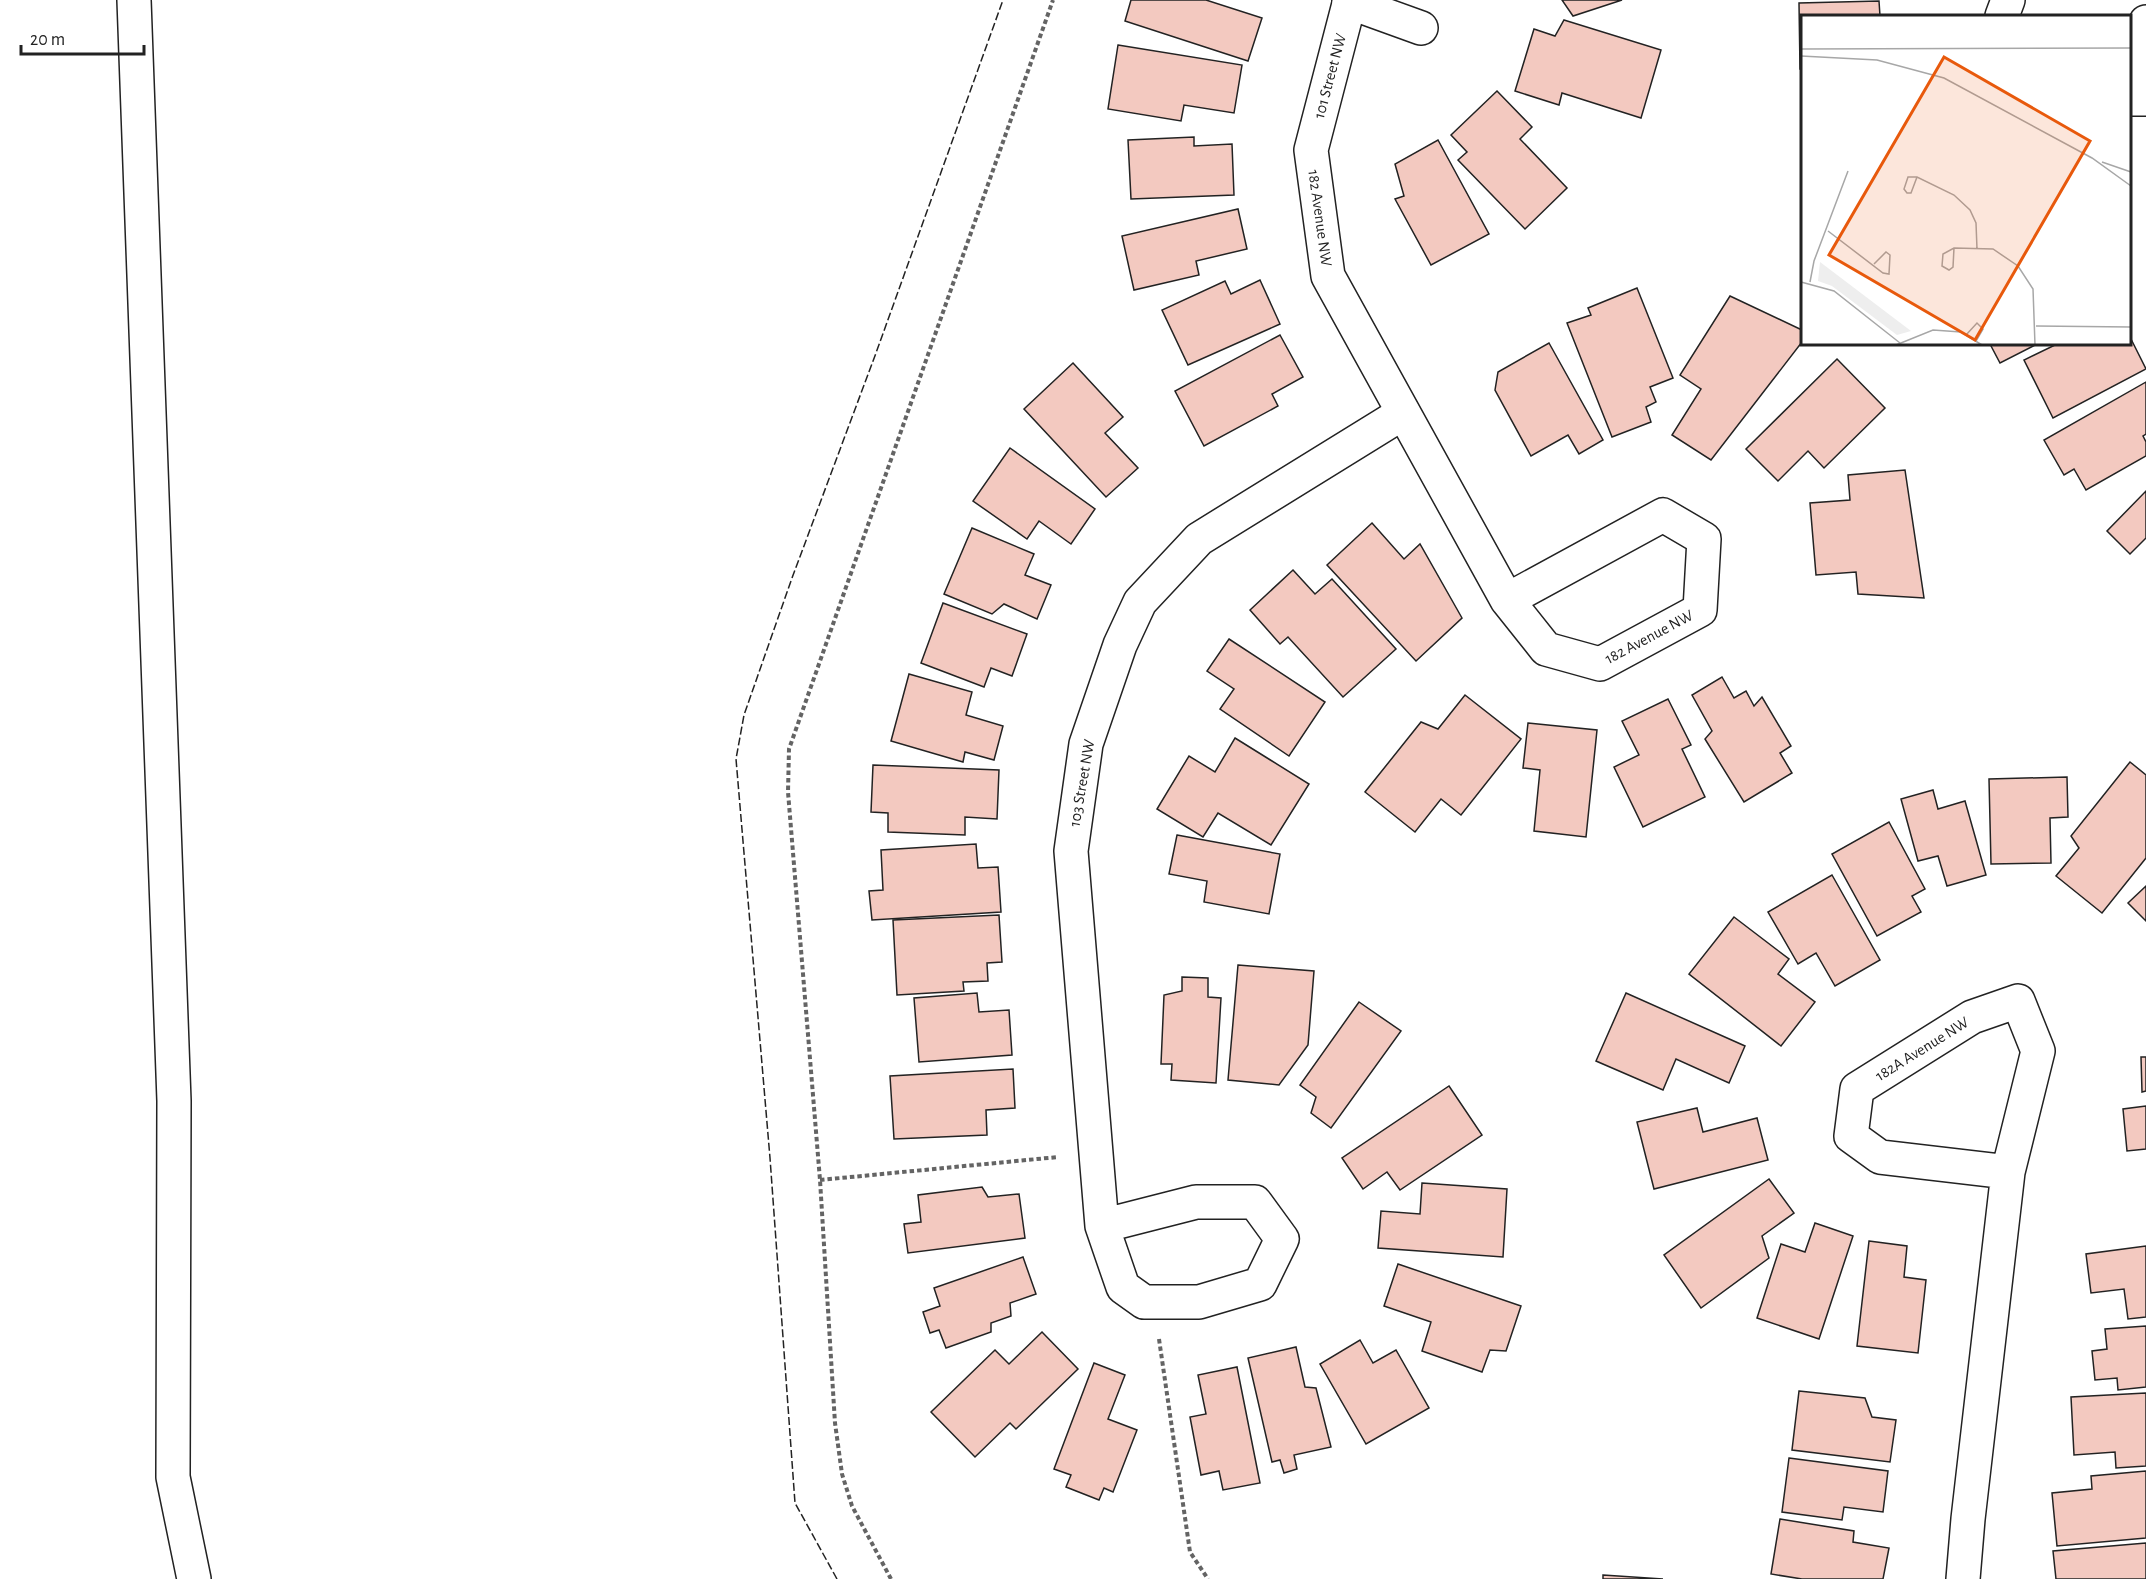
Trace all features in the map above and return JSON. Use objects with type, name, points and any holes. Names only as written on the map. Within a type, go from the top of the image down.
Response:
[{"type":"main road","points":[[134,0],[174,1090],[173,1477],[194,1579]]},
{"type":"main road","points":[[2002,15],[2008,0]]},
{"type":"main road","name":"101 Street NW","points":[[1311,150],[1349,1],[1421,28]]},
{"type":"main road","points":[[2146,22],[2144,59],[2146,82]]},
{"type":"main road","name":"182 Avenue NW","points":[[1311,150],[1328,276],[1507,600],[1546,649],[1600,664],[1700,610],[1704,538],[1663,514],[1507,600]]},
{"type":"main road","name":"103 Street NW","points":[[1102,1226],[1196,1202],[1255,1202],[1282,1239],[1260,1284],[1199,1302],[1144,1302],[1124,1287],[1102,1226],[1071,851],[1086,744],[1120,645],[1140,602],[1199,539],[1402,413]]},
{"type":"main road","name":"182A Avenue NW","points":[[1964,1579],[1968,1519],[2008,1172],[2038,1051],[2018,1000],[1972,1017],[1857,1089],[1851,1136],[1880,1157],[2008,1172]]},
{"type":"path","points":[[891,1579],[852,1506],[842,1474],[835,1423],[820,1180],[788,792],[789,748],[1053,0]]},
{"type":"path","points":[[820,1180],[1096,1153]]},
{"type":"path","points":[[1154,1302],[1190,1552],[1208,1579]]},
{"type":"building","points":[[1131,0],[1206,0],[1262,18],[1248,61],[1125,21]]},
{"type":"building","points":[[1562,0],[1622,0],[1573,16]]},
{"type":"building","points":[[1879,1],[1880,15],[1801,15],[1800,69],[1799,3]]},
{"type":"building","points":[[1564,20],[1661,50],[1641,118],[1562,93],[1559,105],[1515,91],[1534,29],[1555,36]]},
{"type":"building","points":[[1118,45],[1242,65],[1234,113],[1184,105],[1181,121],[1108,109]]},
{"type":"building","points":[[1497,91],[1532,127],[1520,139],[1567,188],[1525,229],[1458,160],[1467,152],[1451,135]]},
{"type":"building","points":[[1194,137],[1194,146],[1232,144],[1234,195],[1131,199],[1128,140]]},
{"type":"building","points":[[1438,140],[1489,234],[1431,265],[1395,199],[1404,196],[1395,164]]},
{"type":"building","points":[[1238,209],[1247,249],[1196,261],[1199,275],[1134,290],[1122,236]]},
{"type":"building","points":[[1260,280],[1280,324],[1188,365],[1162,310],[1225,281],[1231,294]]},
{"type":"building","points":[[1637,288],[1673,378],[1650,387],[1656,402],[1646,407],[1651,422],[1612,437],[1567,323],[1591,315],[1588,308]]},
{"type":"building","points":[[1730,296],[1801,330],[1801,343],[1711,460],[1672,435],[1701,389],[1680,375]]},
{"type":"building","points":[[1280,335],[1303,377],[1272,394],[1278,406],[1204,446],[1175,391]]},
{"type":"building","points":[[2131,339],[2146,369],[2053,418],[2024,360],[2055,345],[2131,345]]},
{"type":"building","points":[[1549,343],[1603,440],[1579,454],[1568,435],[1531,456],[1495,390],[1498,372]]},
{"type":"building","points":[[1991,345],[2035,345],[2000,363]]},
{"type":"building","points":[[1837,359],[1885,408],[1824,468],[1808,451],[1778,481],[1746,449]]},
{"type":"building","points":[[1073,363],[1123,417],[1105,433],[1138,468],[1106,497],[1024,409]]},
{"type":"building","points":[[2146,382],[2146,434],[2143,436],[2146,442],[2146,456],[2086,490],[2074,469],[2064,475],[2044,440]]},
{"type":"building","points":[[1010,448],[1095,509],[1071,544],[1039,521],[1027,539],[973,501]]},
{"type":"building","points":[[1905,470],[1924,598],[1858,594],[1856,572],[1816,575],[1810,503],[1850,500],[1848,475]]},
{"type":"building","points":[[2146,491],[2146,538],[2130,554],[2107,531]]},
{"type":"building","points":[[1372,523],[1404,559],[1420,544],[1462,618],[1416,661],[1327,565]]},
{"type":"building","points":[[972,528],[1034,554],[1025,575],[1051,585],[1037,619],[1004,604],[992,614],[944,594]]},
{"type":"building","points":[[1293,570],[1315,594],[1332,579],[1396,649],[1343,697],[1288,637],[1280,644],[1250,610]]},
{"type":"building","points":[[943,603],[1027,634],[1012,676],[991,668],[984,687],[921,663]]},
{"type":"building","points":[[1229,639],[1325,702],[1289,756],[1220,709],[1234,689],[1207,671]]},
{"type":"building","points":[[909,674],[972,692],[966,715],[1003,726],[994,760],[965,752],[963,762],[891,741]]},
{"type":"building","points":[[1722,677],[1734,698],[1746,691],[1754,706],[1762,697],[1791,746],[1780,753],[1792,773],[1744,802],[1705,739],[1712,731],[1692,695]]},
{"type":"building","points":[[1465,695],[1521,739],[1461,815],[1441,799],[1415,832],[1365,792],[1421,722],[1438,729]]},
{"type":"building","points":[[1668,699],[1691,745],[1682,749],[1705,797],[1643,827],[1614,767],[1639,755],[1622,721]]},
{"type":"building","points":[[1528,723],[1597,730],[1586,837],[1534,831],[1540,770],[1523,768]]},
{"type":"building","points":[[1235,738],[1309,784],[1271,845],[1218,813],[1203,837],[1157,809],[1189,756],[1215,772]]},
{"type":"building","points":[[2130,762],[2146,775],[2146,858],[2102,913],[2056,876],[2079,848],[2071,836]]},
{"type":"building","points":[[873,765],[999,770],[997,819],[965,817],[965,835],[888,832],[888,813],[871,812]]},
{"type":"building","points":[[2067,777],[2068,817],[2050,818],[2051,863],[1991,864],[1989,779]]},
{"type":"building","points":[[1933,790],[1938,809],[1965,801],[1986,875],[1947,886],[1938,856],[1918,861],[1901,799]]},
{"type":"building","points":[[1889,822],[1925,889],[1912,896],[1921,912],[1877,936],[1832,854]]},
{"type":"building","points":[[1177,835],[1280,854],[1269,914],[1204,902],[1207,881],[1169,874]]},
{"type":"building","points":[[976,844],[978,868],[998,867],[1001,912],[872,920],[869,891],[883,890],[881,850]]},
{"type":"building","points":[[1832,875],[1880,960],[1835,986],[1816,953],[1798,964],[1768,912]]},
{"type":"building","points":[[2146,886],[2146,921],[2128,903]]},
{"type":"building","points":[[999,915],[1002,962],[987,963],[988,981],[963,982],[964,991],[897,995],[893,920]]},
{"type":"building","points":[[1734,917],[1789,959],[1778,974],[1815,1002],[1781,1046],[1689,974]]},
{"type":"building","points":[[1238,965],[1314,971],[1308,1045],[1279,1085],[1228,1080]]},
{"type":"building","points":[[1182,977],[1208,978],[1208,997],[1221,998],[1216,1083],[1171,1080],[1172,1064],[1161,1064],[1164,995],[1182,991]]},
{"type":"building","points":[[977,993],[979,1012],[1009,1010],[1012,1055],[919,1062],[914,998]]},
{"type":"building","points":[[1626,993],[1745,1046],[1729,1083],[1676,1059],[1663,1090],[1596,1061]]},
{"type":"building","points":[[1359,1002],[1401,1031],[1331,1128],[1311,1113],[1316,1097],[1300,1085]]},
{"type":"building","points":[[2141,1057],[2146,1057],[2146,1091],[2142,1092]]},
{"type":"building","points":[[1013,1069],[1015,1108],[986,1110],[987,1135],[894,1139],[890,1076]]},
{"type":"building","points":[[1449,1086],[1482,1135],[1400,1190],[1387,1172],[1363,1189],[1342,1158]]},
{"type":"building","points":[[2146,1106],[2146,1149],[2127,1151],[2123,1109]]},
{"type":"building","points":[[1697,1108],[1703,1132],[1757,1118],[1768,1160],[1654,1189],[1637,1122]]},
{"type":"building","points":[[1769,1179],[1794,1213],[1762,1236],[1769,1258],[1701,1308],[1664,1255]]},
{"type":"building","points":[[1422,1183],[1507,1189],[1503,1257],[1378,1248],[1381,1211],[1420,1214]]},
{"type":"building","points":[[982,1187],[988,1197],[1019,1194],[1025,1238],[908,1253],[904,1224],[921,1222],[918,1195]]},
{"type":"building","points":[[1815,1223],[1853,1236],[1819,1339],[1757,1318],[1781,1244],[1805,1252]]},
{"type":"building","points":[[1869,1241],[1907,1246],[1904,1277],[1926,1280],[1918,1353],[1857,1346]]},
{"type":"building","points":[[2146,1246],[2146,1317],[2128,1319],[2124,1289],[2091,1293],[2086,1254]]},
{"type":"building","points":[[1023,1257],[1036,1294],[1010,1303],[1011,1316],[991,1323],[991,1332],[946,1348],[939,1330],[930,1333],[923,1312],[940,1306],[934,1288]]},
{"type":"building","points":[[1398,1264],[1521,1306],[1506,1351],[1490,1350],[1482,1372],[1422,1351],[1431,1322],[1384,1306]]},
{"type":"building","points":[[2146,1326],[2146,1387],[2118,1390],[2117,1378],[2095,1380],[2092,1351],[2107,1349],[2105,1329]]},
{"type":"building","points":[[1042,1332],[1078,1369],[1016,1429],[1010,1423],[975,1457],[931,1412],[995,1350],[1009,1364]]},
{"type":"building","points":[[1360,1340],[1373,1363],[1396,1350],[1429,1408],[1366,1444],[1320,1364]]},
{"type":"building","points":[[1296,1347],[1305,1387],[1316,1388],[1331,1447],[1294,1455],[1297,1469],[1284,1473],[1280,1460],[1272,1462],[1248,1358]]},
{"type":"building","points":[[1094,1363],[1125,1375],[1108,1419],[1137,1430],[1113,1492],[1104,1488],[1099,1500],[1066,1487],[1071,1475],[1054,1469]]},
{"type":"building","points":[[1237,1367],[1260,1483],[1223,1490],[1219,1471],[1201,1475],[1190,1417],[1206,1414],[1198,1375]]},
{"type":"building","points":[[1799,1391],[1865,1398],[1872,1417],[1896,1420],[1890,1462],[1792,1450]]},
{"type":"building","points":[[2146,1393],[2146,1466],[2116,1468],[2115,1452],[2074,1455],[2071,1397]]},
{"type":"building","points":[[1789,1458],[1888,1471],[1883,1512],[1844,1507],[1842,1520],[1782,1512]]},
{"type":"building","points":[[2146,1471],[2146,1538],[2057,1546],[2052,1493],[2092,1489],[2091,1476]]},
{"type":"building","points":[[1780,1519],[1854,1531],[1853,1542],[1889,1548],[1883,1579],[1802,1579],[1771,1574]]},
{"type":"building","points":[[2146,1543],[2146,1579],[2056,1579],[2053,1551]]},
{"type":"building","points":[[1603,1575],[1663,1579],[1603,1579]]},
{"type":"fence","points":[[837,1579],[795,1503],[770,1158],[736,759],[744,715],[792,578],[1003,0]]}]
